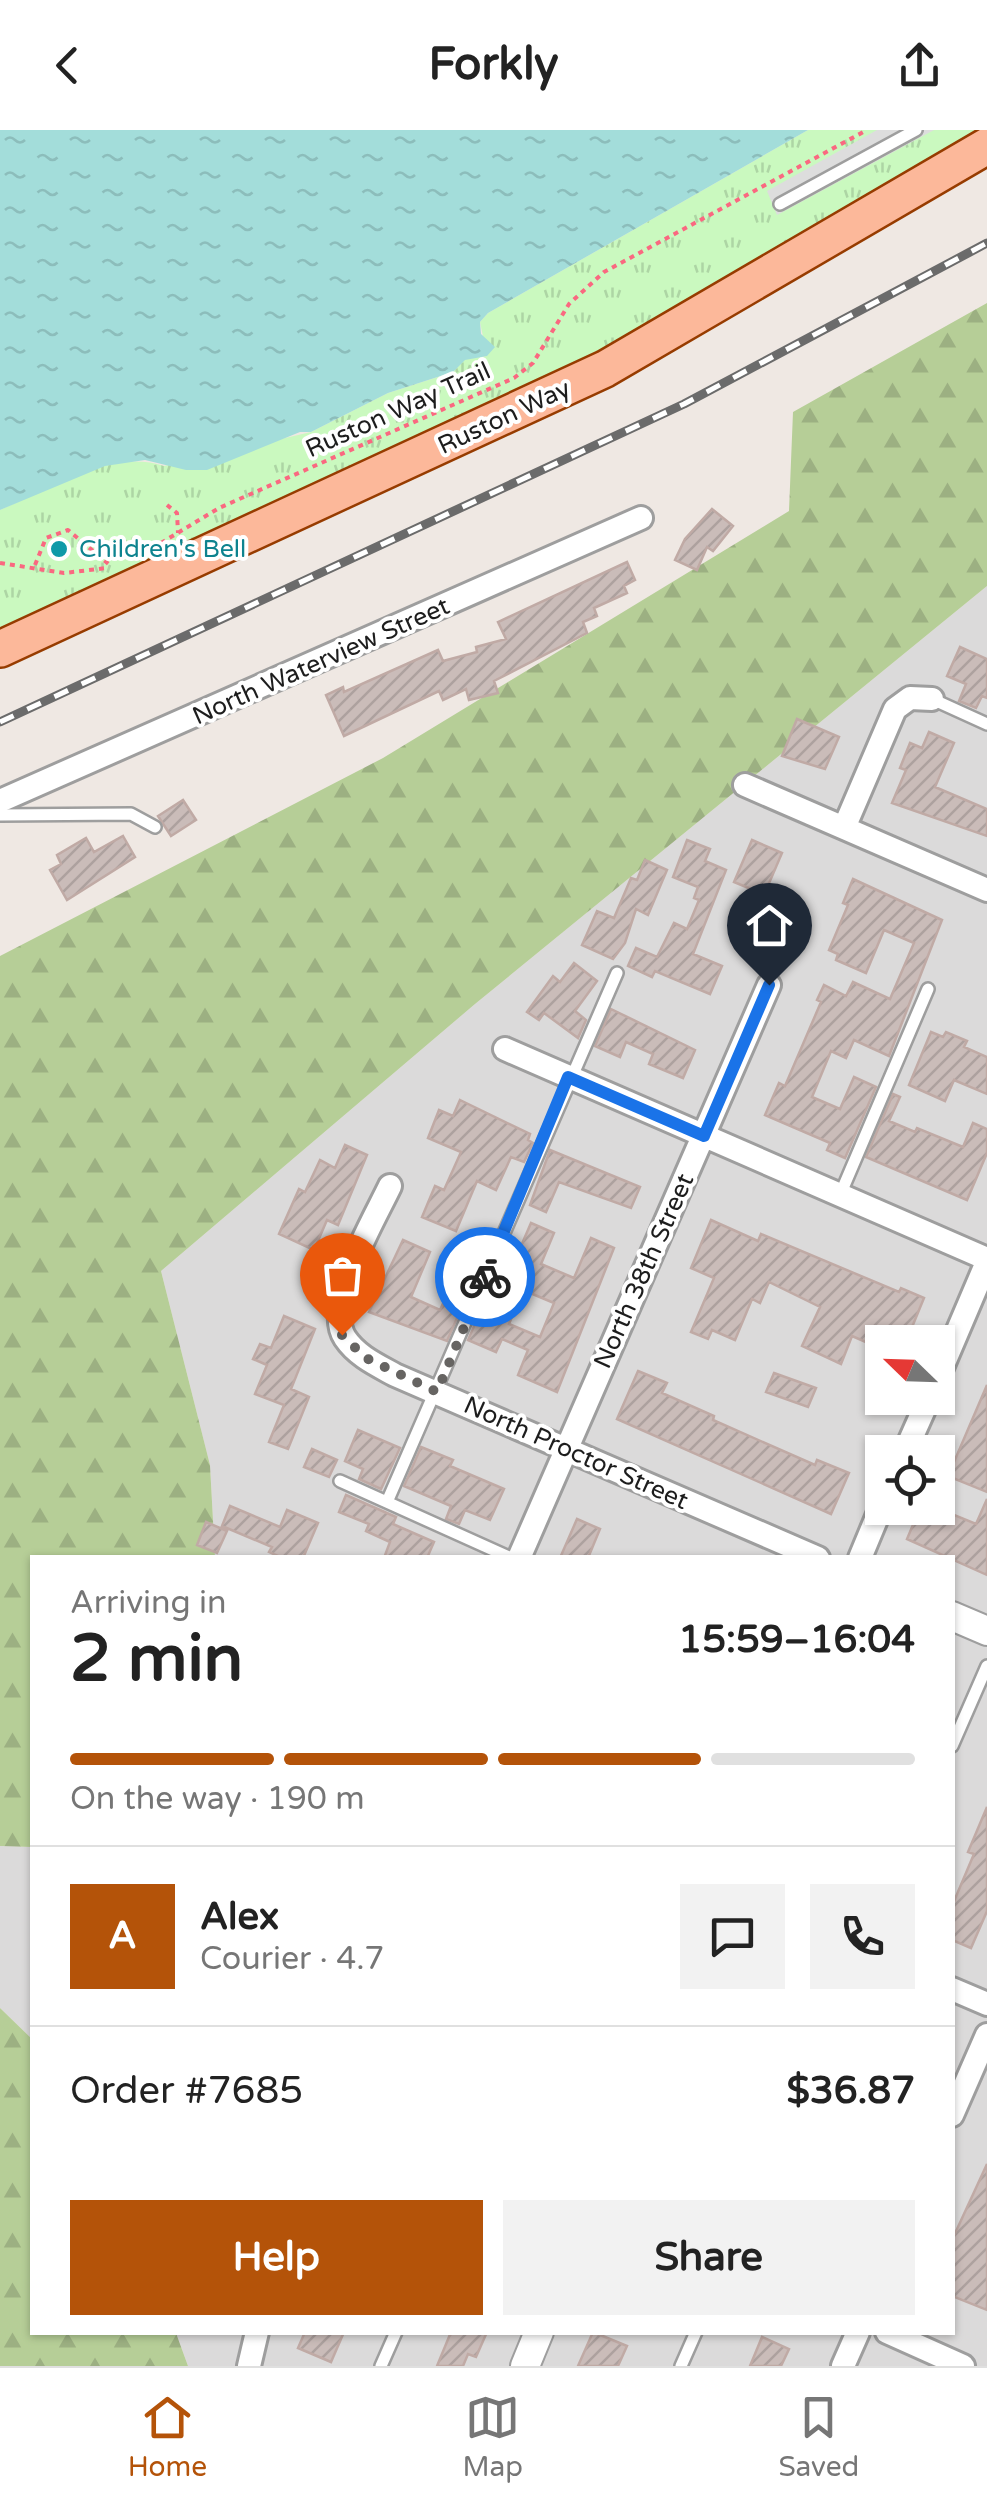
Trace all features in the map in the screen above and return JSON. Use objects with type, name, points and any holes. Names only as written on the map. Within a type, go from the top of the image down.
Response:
[{"type":"main road","name":"Ruston Way","points":[[0,650],[604,369],[987,146]]},
{"type":"street","name":"North Waterview Street","points":[[0,801],[641,518]]},
{"type":"street","points":[[844,828],[894,709],[910,698],[932,700]]},
{"type":"street","points":[[746,785],[987,890]]},
{"type":"street","name":"North 38th Street","points":[[520,1555],[769,985]]},
{"type":"street","points":[[505,1049],[987,1261],[955,1337]]},
{"type":"street","name":"North Proctor Street","points":[[390,1186],[338,1310],[342,1335],[366,1358],[811,1555]]},
{"type":"street","points":[[861,1555],[874,1525]]},
{"type":"street","points":[[955,1617],[987,1630]]},
{"type":"street","points":[[955,1989],[987,2004]]},
{"type":"street","points":[[955,2108],[987,2036]]},
{"type":"street","points":[[248,2366],[256,2335]]},
{"type":"street","points":[[525,2366],[539,2335]]},
{"type":"street","points":[[843,2366],[857,2335]]},
{"type":"street","points":[[894,2335],[962,2366]]},
{"type":"lane","points":[[780,204],[916,130]]},
{"type":"lane","points":[[932,700],[987,724]]},
{"type":"lane","points":[[0,815],[131,814],[154,828]]},
{"type":"lane","points":[[387,1502],[568,1077],[617,973]]},
{"type":"lane","points":[[840,1195],[928,989]]},
{"type":"lane","points":[[340,1481],[505,1555]]},
{"type":"lane","points":[[955,1739],[987,1666]]},
{"type":"lane","points":[[381,2366],[395,2335]]},
{"type":"lane","points":[[681,2366],[695,2335]]},
{"type":"path","name":"Ruston Way Trail","points":[[151,549],[219,508],[514,378],[533,363],[569,304],[604,272],[867,130]]},
{"type":"path","points":[[167,505],[177,514],[178,532]]},
{"type":"path","points":[[34,566],[46,538],[68,530],[111,566]]},
{"type":"path","points":[[0,563],[64,572],[111,566],[124,560]]},
{"type":"shaded area","points":[[877,130],[934,130],[777,215],[767,191]]},
{"type":"shaded area","points":[[987,586],[987,2366],[188,2366],[177,2335],[955,2335],[955,1555],[215,1555],[210,1465],[161,1271],[475,1004]]},
{"type":"shaded area","points":[[0,1846],[30,1847],[30,2037],[0,2008]]},
{"type":"green space","points":[[808,130],[980,130],[664,321],[526,391],[0,631],[0,510],[101,466],[143,462],[164,466],[311,432],[388,393],[453,372],[465,359],[487,356],[480,322],[488,313]]},
{"type":"green space","points":[[987,303],[987,586],[475,1004],[161,1271],[210,1465],[215,1555],[30,1555],[30,1847],[0,1846],[0,956],[383,758],[789,511],[793,412]]},
{"type":"green space","points":[[0,2008],[30,2037],[30,2335],[177,2335],[188,2366],[0,2366]]},
{"type":"water","points":[[0,130],[808,130],[488,313],[480,322],[481,334],[495,347],[487,356],[465,360],[453,372],[388,393],[311,432],[300,432],[207,470],[186,470],[145,460],[105,466],[0,510]]},
{"type":"building","points":[[712,509],[733,526],[713,551],[707,547],[697,570],[675,560],[685,539]]},
{"type":"building","points":[[627,562],[635,580],[624,586],[627,593],[594,608],[597,616],[583,622],[587,633],[494,681],[498,693],[469,700],[466,689],[443,700],[439,691],[344,736],[326,695],[343,687],[344,692],[438,650],[443,661],[477,652],[476,647],[506,639],[498,622]]},
{"type":"building","points":[[960,647],[987,659],[987,698],[982,696],[976,708],[959,701],[966,684],[947,676]]},
{"type":"building","points":[[797,719],[839,737],[825,769],[782,756]]},
{"type":"building","points":[[929,732],[954,743],[935,787],[987,809],[987,836],[892,803],[906,770],[900,768],[910,743],[922,748]]},
{"type":"building","points":[[183,800],[196,820],[171,836],[158,816]]},
{"type":"building","points":[[123,836],[135,857],[67,900],[50,870],[61,864],[57,855],[86,838],[94,852]]},
{"type":"building","points":[[687,840],[710,849],[705,861],[726,870],[693,954],[722,966],[710,994],[655,971],[652,977],[628,966],[636,948],[657,957],[674,923],[687,929],[699,900],[694,898],[698,887],[673,877]]},
{"type":"building","points":[[752,840],[782,853],[752,923],[738,916],[751,889],[734,882]]},
{"type":"building","points":[[645,860],[667,870],[648,915],[636,909],[625,943],[613,959],[582,945],[597,911],[614,918],[631,878],[637,880]]},
{"type":"building","points":[[853,879],[942,920],[889,1056],[854,1040],[846,1058],[831,1051],[812,1097],[840,1109],[854,1077],[876,1087],[845,1158],[827,1150],[830,1143],[765,1115],[779,1083],[785,1086],[821,1002],[817,1000],[824,985],[846,996],[853,982],[890,999],[914,943],[884,930],[866,973],[836,960],[838,954],[829,950],[848,905],[843,903]]},
{"type":"building","points":[[574,963],[597,981],[575,1011],[586,1020],[578,1038],[544,1013],[539,1020],[527,1012],[553,976],[560,982]]},
{"type":"building","points":[[611,1009],[695,1050],[683,1078],[649,1064],[653,1054],[626,1042],[620,1057],[595,1046]]},
{"type":"building","points":[[931,1032],[943,1037],[946,1032],[967,1041],[964,1047],[987,1057],[987,1094],[954,1080],[945,1101],[909,1085]]},
{"type":"building","points":[[893,1094],[900,1097],[889,1121],[915,1132],[917,1128],[963,1147],[973,1123],[987,1129],[987,1153],[967,1200],[866,1157]]},
{"type":"building","points":[[460,1100],[530,1134],[528,1140],[533,1143],[524,1162],[511,1157],[496,1190],[477,1181],[456,1231],[422,1217],[435,1186],[444,1190],[461,1152],[428,1138],[439,1110],[453,1116]]},
{"type":"building","points":[[345,1145],[367,1155],[338,1225],[327,1220],[314,1250],[279,1234],[299,1189],[305,1192],[320,1160],[335,1168]]},
{"type":"building","points":[[550,1150],[640,1187],[631,1208],[559,1182],[546,1212],[530,1205]]},
{"type":"building","points":[[711,1220],[758,1241],[761,1234],[899,1292],[901,1288],[924,1298],[913,1325],[865,1325],[865,1342],[852,1336],[841,1364],[802,1346],[820,1307],[769,1282],[760,1303],[752,1299],[735,1340],[712,1330],[708,1339],[691,1332],[714,1278],[691,1268]]},
{"type":"building","points":[[531,1223],[554,1233],[541,1264],[574,1278],[591,1238],[614,1248],[557,1392],[518,1375],[528,1350],[502,1339],[496,1352],[468,1340],[502,1262],[512,1267]],"holes":[[[523,1290],[554,1303],[540,1337],[509,1324]]]},
{"type":"building","points":[[403,1240],[430,1252],[411,1297],[440,1310],[450,1288],[467,1295],[447,1341],[369,1312]]},
{"type":"building","points":[[284,1316],[315,1329],[291,1389],[309,1397],[288,1449],[269,1442],[284,1405],[255,1394],[267,1365],[253,1359],[260,1344],[271,1348]]},
{"type":"building","points":[[638,1371],[667,1383],[662,1393],[714,1416],[713,1420],[815,1465],[817,1460],[849,1473],[831,1514],[617,1419]]},
{"type":"building","points":[[774,1373],[816,1388],[808,1407],[766,1392]]},
{"type":"building","points":[[987,1385],[987,1492],[955,1479],[955,1460]]},
{"type":"building","points":[[358,1430],[400,1448],[381,1489],[359,1479],[363,1469],[345,1461]]},
{"type":"building","points":[[421,1447],[453,1460],[450,1466],[504,1489],[490,1520],[465,1510],[459,1524],[446,1519],[451,1506],[404,1486]]},
{"type":"building","points":[[312,1449],[337,1460],[329,1477],[304,1467]]},
{"type":"building","points":[[346,1495],[396,1517],[393,1524],[434,1542],[428,1555],[385,1555],[390,1542],[366,1531],[369,1524],[339,1512]]},
{"type":"building","points":[[987,1499],[987,1575],[955,1561],[955,1555],[943,1555],[907,1539],[913,1525],[955,1525],[955,1515],[976,1524]]},
{"type":"building","points":[[230,1506],[280,1527],[287,1510],[318,1523],[304,1555],[276,1555],[269,1552],[272,1547],[222,1526]]},
{"type":"building","points":[[577,1519],[600,1529],[589,1555],[561,1555]]},
{"type":"building","points":[[206,1522],[227,1531],[217,1553],[197,1545]]},
{"type":"building","points":[[987,1807],[987,1911],[971,1948],[955,1941],[955,1899],[974,1854],[968,1852]]},
{"type":"building","points":[[987,2164],[987,2310],[955,2297],[955,2233]]},
{"type":"building","points":[[304,2335],[343,2335],[331,2362],[298,2348]]},
{"type":"building","points":[[450,2335],[486,2335],[476,2357],[468,2354],[463,2366],[437,2366]]},
{"type":"building","points":[[592,2335],[627,2346],[618,2366],[578,2366]]},
{"type":"building","points":[[762,2337],[789,2349],[781,2366],[750,2366]]},
{"type":"railway","points":[[0,722],[684,404],[987,243]]},
{"type":"way so far","points":[[342,1335],[366,1358],[437,1392],[485,1277]]},
{"type":"place","name":"Children's Bell","points":[[59,549]]},
{"type":"route","points":[[485,1277],[568,1077],[704,1136],[769,985]]}]
